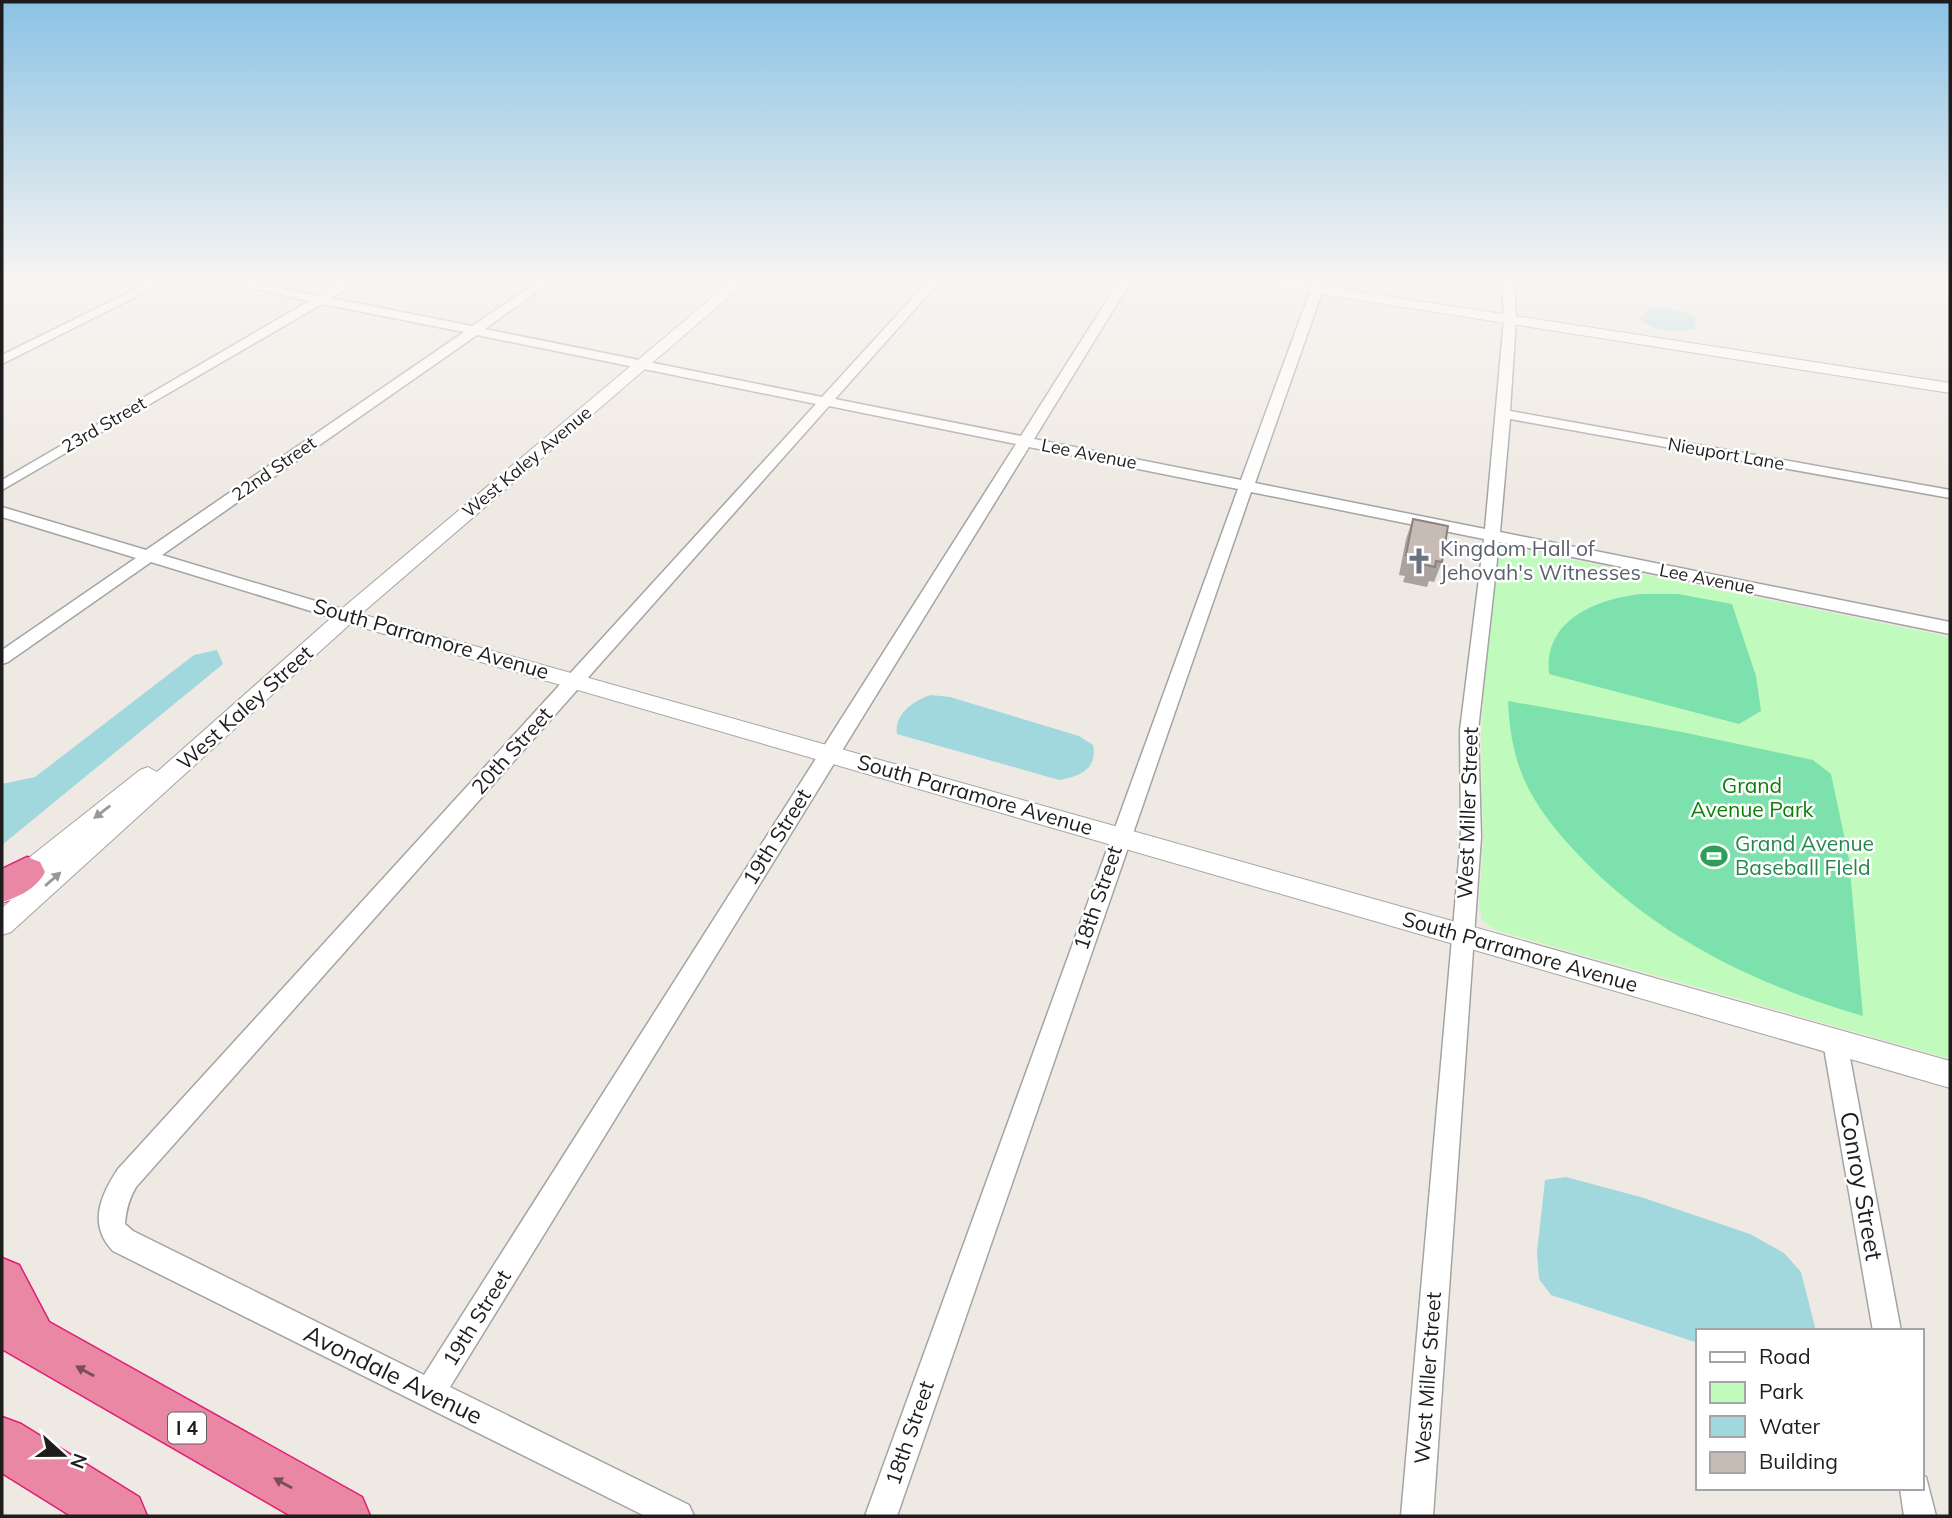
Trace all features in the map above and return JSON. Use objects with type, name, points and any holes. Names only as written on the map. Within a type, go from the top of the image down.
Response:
[{"type":"highway","points":[[2,1282],[16,1330]]},
{"type":"highway","name":"I 4","points":[[16,1330],[343,1516]]},
{"type":"highway","points":[[2,1443],[120,1516]]},
{"type":"street","points":[[2,360],[18,352]]},
{"type":"street","name":"23rd Street","points":[[2,485],[231,352]]},
{"type":"street","name":"22nd Street","points":[[2,658],[443,352]]},
{"type":"street","name":"Lee Avenue","points":[[582,352],[1950,628]]},
{"type":"street","name":"West Kaley Avenue","points":[[346,616],[656,352]]},
{"type":"street","name":"20th Street","points":[[112,1230],[113,1203],[127,1178],[870,352]]},
{"type":"street","name":"19th Street","points":[[430,1393],[1081,352]]},
{"type":"street","name":"18th Street","points":[[881,1516],[1294,352]]},
{"type":"street","name":"West Miller Street","points":[[1417,1516],[1471,837],[1469,730],[1498,484],[1508,352]]},
{"type":"street","points":[[1719,352],[1950,388]]},
{"type":"street","name":"Nieuport Lane","points":[[1503,414],[1950,494]]},
{"type":"street","name":"South Parramore Avenue","points":[[2,512],[346,616],[1950,1074]]},
{"type":"street","name":"West Kaley Street","points":[[10,884],[346,616]]},
{"type":"street","name":"West Kaley Street","points":[[2,924],[346,616]]},
{"type":"street","name":"Conroy Street","points":[[1835,1042],[1887,1329]]},
{"type":"street","name":"Avondale Avenue","points":[[112,1230],[123,1241],[164,1262],[678,1516]]},
{"type":"street","points":[[1915,1490],[1920,1516]]},
{"type":"green space","name":"Grand Avenue Park","points":[[1499,548],[1525,550],[1950,637],[1950,1059],[1495,930],[1482,920],[1479,904],[1483,844],[1481,734],[1493,552]]},
{"type":"green space","points":[[1641,594],[1678,594],[1732,604],[1756,676],[1761,711],[1739,724],[1549,674],[1549,655],[1564,626],[1591,607]]},
{"type":"green space","name":"Grand Avenue Baseball FIeld","points":[[1508,701],[1682,732],[1813,760],[1831,774],[1849,859],[1863,1016],[1782,988],[1706,952],[1669,931],[1602,879],[1556,830],[1529,790],[1515,752]]},
{"type":"water","points":[[217,650],[223,664],[2,845],[2,784],[35,777],[194,655]]},
{"type":"water","points":[[931,695],[950,697],[1079,736],[1093,745],[1093,760],[1080,774],[1059,780],[897,734],[899,720],[906,709]]},
{"type":"water","points":[[1566,1177],[1644,1198],[1750,1234],[1784,1253],[1801,1272],[1815,1329],[1696,1329],[1696,1342],[1551,1295],[1539,1279],[1537,1252],[1545,1180]]},
{"type":"building","points":[[1413,519],[1448,526],[1442,562],[1436,561],[1435,567],[1411,562],[1412,556],[1406,555]]},
{"type":"place","name":"Kingdom Hall of Jehovah's Witnesses","points":[[1419,561]]},
{"type":"place","name":"Grand Avenue Baseball FIeld","points":[[1714,856]]}]
